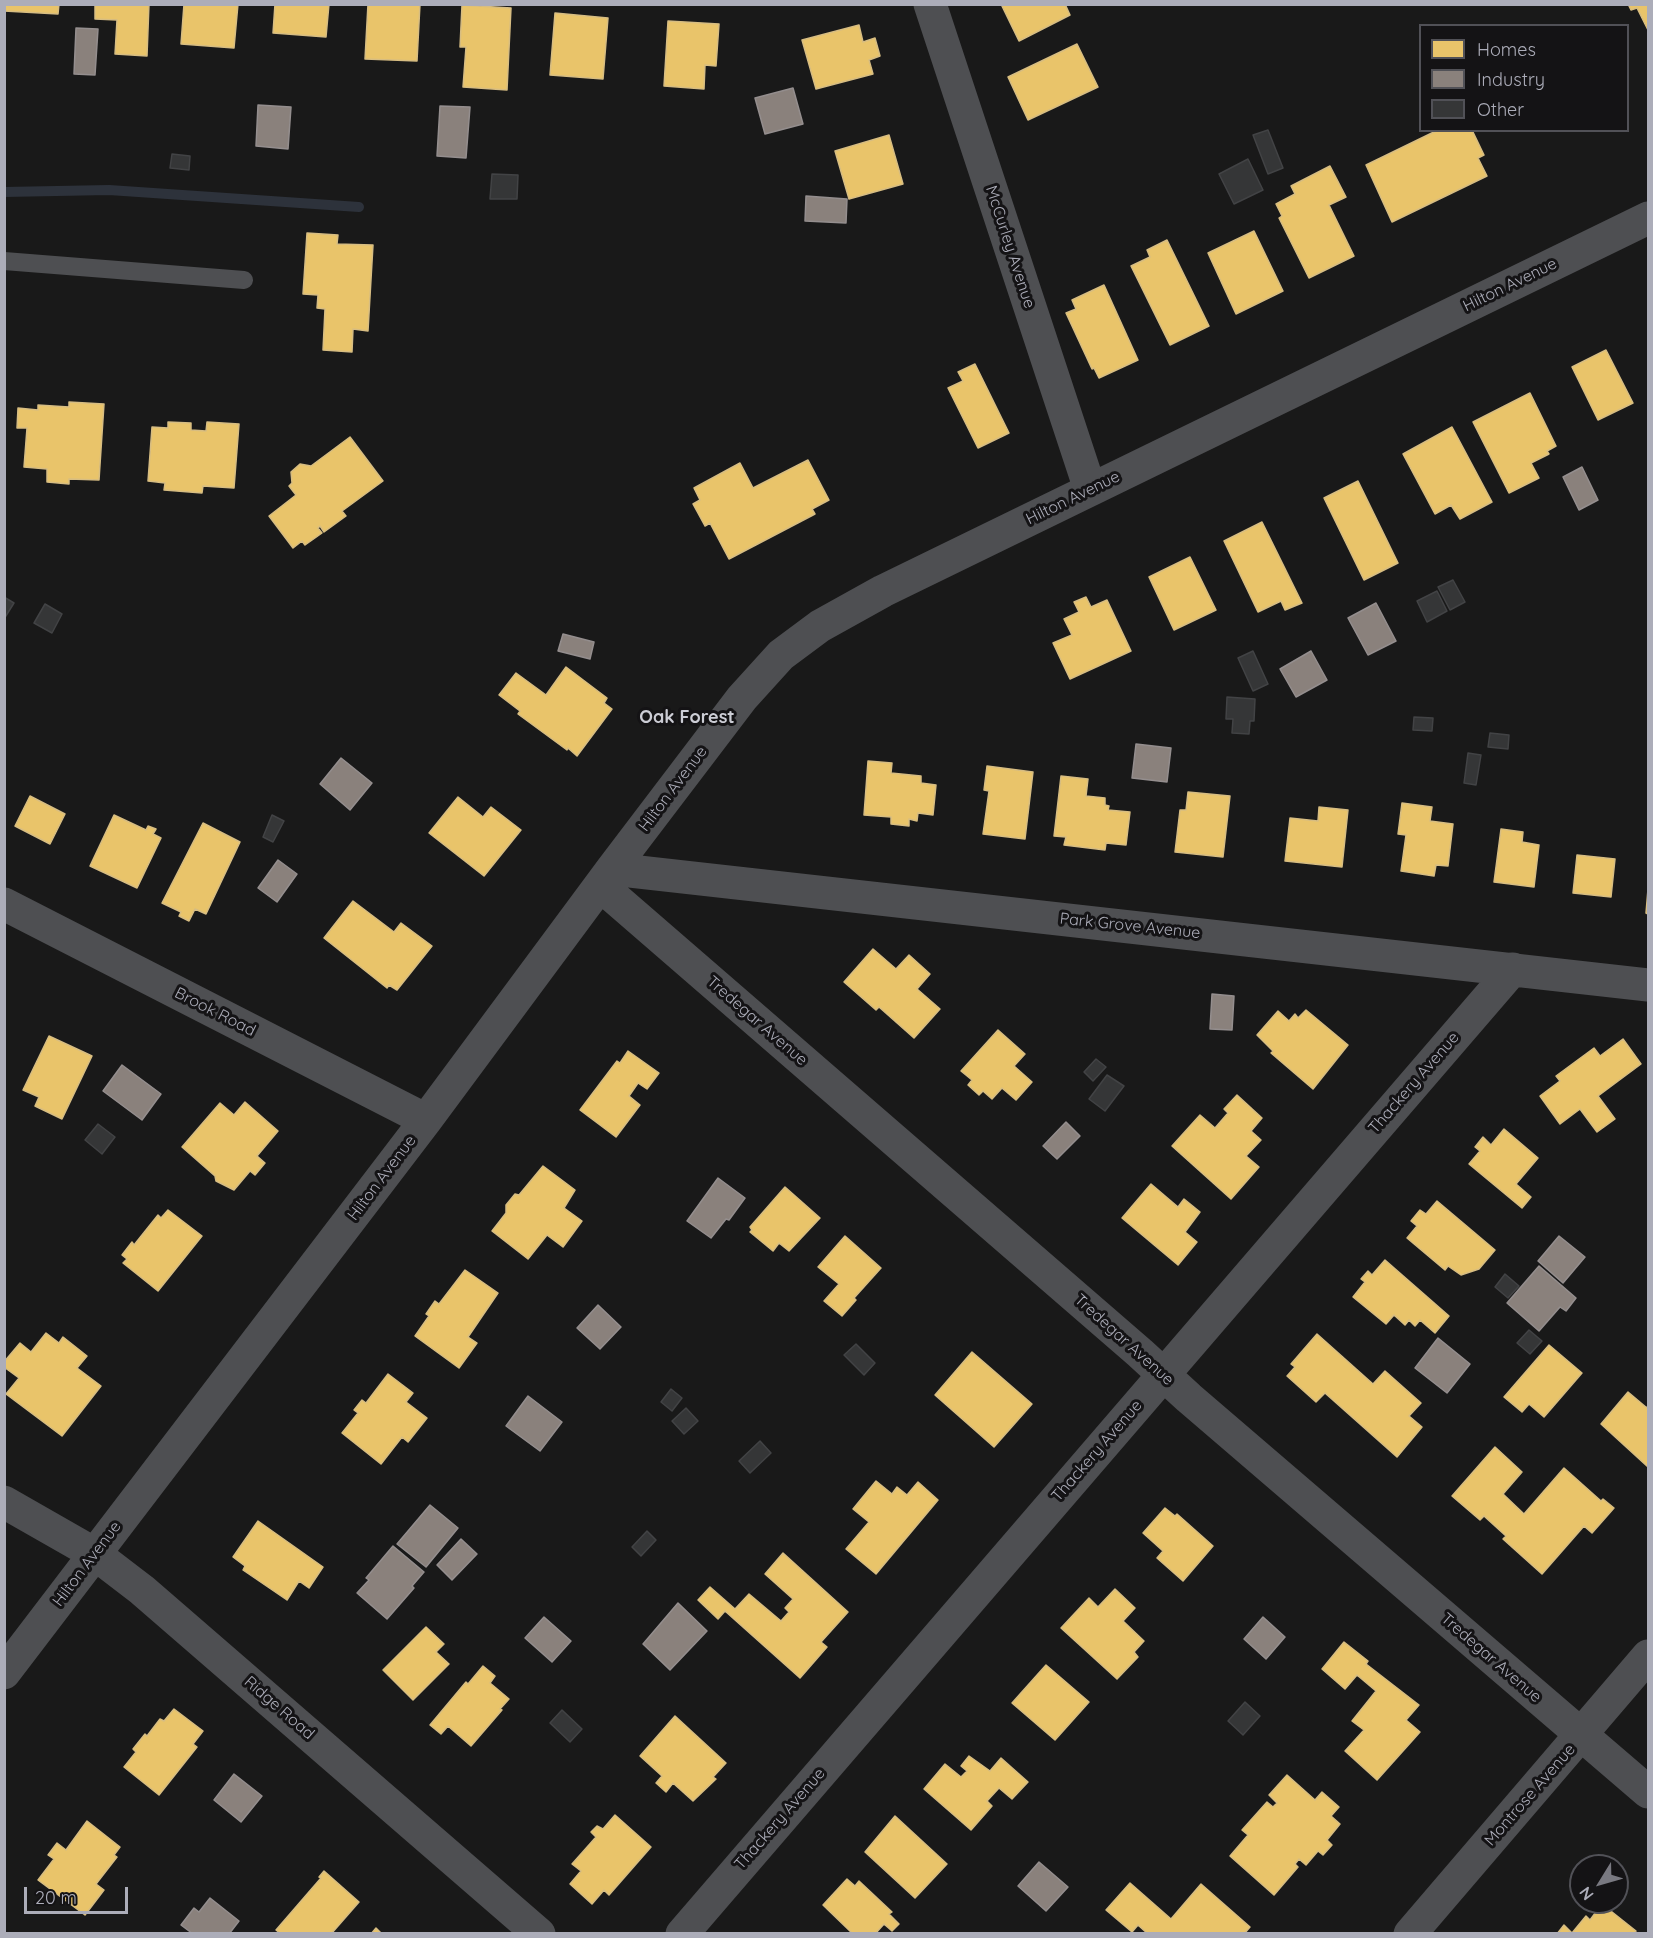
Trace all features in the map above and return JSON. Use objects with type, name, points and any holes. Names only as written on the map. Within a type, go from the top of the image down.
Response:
[{"type":"street","name":"McCurley Avenue","points":[[930,4],[1090,489]]},
{"type":"street","name":"Hilton Avenue","points":[[4,1672],[426,1120],[742,698],[781,655],[820,626],[883,591],[1648,218]]},
{"type":"street","name":"Park Grove Avenue","points":[[606,877],[1513,969],[1648,985]]},
{"type":"street","name":"Tredegar Avenue","points":[[606,877],[1198,1406],[1648,1792]]},
{"type":"street","name":"Brook Road","points":[[4,904],[426,1120]]},
{"type":"street","name":"Thackery Avenue","points":[[682,1934],[1513,969]]},
{"type":"street","name":"Ridge Road","points":[[4,1502],[95,1554],[142,1590],[539,1934]]},
{"type":"street","name":"Montrose Avenue","points":[[1410,1934],[1648,1656]]},
{"type":"lane","points":[[4,261],[244,280]]},
{"type":"building: Homes","points":[[5,4],[59,4],[58,14],[4,11]]},
{"type":"building: Homes","points":[[95,4],[149,4],[147,56],[115,54],[117,20],[95,19]]},
{"type":"building: Homes","points":[[184,4],[238,4],[234,48],[181,44]]},
{"type":"building: Homes","points":[[275,4],[329,4],[326,37],[273,33]]},
{"type":"building: Homes","points":[[368,4],[420,4],[417,61],[365,59]]},
{"type":"building: Homes","points":[[1001,4],[1065,4],[1070,15],[1019,41]]},
{"type":"building: Homes","points":[[1628,4],[1648,4],[1648,30],[1637,8],[1631,10]]},
{"type":"building: Homes","points":[[462,5],[511,8],[507,90],[463,87],[466,47],[460,47]]},
{"type":"building: Homes","points":[[555,13],[608,18],[603,79],[550,75]]},
{"type":"building: Homes","points":[[668,21],[719,24],[716,66],[705,65],[704,89],[664,86]]},
{"type":"building: Homes","points":[[859,25],[863,42],[875,38],[880,56],[869,60],[873,74],[816,89],[802,40]]},
{"type":"building: Homes","points":[[1077,44],[1098,87],[1028,120],[1008,77]]},
{"type":"building: Homes","points":[[1434,132],[1473,132],[1484,155],[1478,158],[1487,176],[1392,222],[1366,165]]},
{"type":"building: Homes","points":[[889,135],[903,184],[849,199],[835,151]]},
{"type":"building: Homes","points":[[1330,166],[1346,197],[1329,205],[1354,256],[1309,278],[1279,218],[1282,216],[1276,204],[1295,194],[1291,186]]},
{"type":"building: Homes","points":[[1254,231],[1283,291],[1236,314],[1208,253]]},
{"type":"building: Homes","points":[[307,233],[338,235],[337,244],[373,245],[368,331],[353,329],[352,352],[323,350],[325,309],[317,308],[318,295],[303,294]]},
{"type":"building: Homes","points":[[1167,240],[1209,326],[1170,345],[1131,266],[1150,257],[1147,250]]},
{"type":"building: Homes","points":[[1104,285],[1138,360],[1099,378],[1094,368],[1092,369],[1066,313],[1076,309],[1072,300]]},
{"type":"building: Homes","points":[[1606,350],[1633,403],[1598,420],[1572,367]]},
{"type":"building: Homes","points":[[975,364],[1009,433],[978,448],[948,388],[963,381],[958,372]]},
{"type":"building: Homes","points":[[1530,393],[1556,446],[1547,451],[1549,454],[1531,463],[1539,478],[1509,493],[1473,422]]},
{"type":"building: Homes","points":[[69,402],[104,404],[99,480],[69,479],[69,484],[47,482],[47,469],[24,467],[27,428],[17,428],[18,408],[38,410],[38,405],[69,407]]},
{"type":"building: Homes","points":[[168,422],[191,423],[191,430],[206,431],[207,422],[239,424],[234,488],[203,486],[202,493],[164,490],[165,483],[148,481],[152,427],[168,428]]},
{"type":"building: Homes","points":[[1452,427],[1492,502],[1460,519],[1451,505],[1435,514],[1403,454]]},
{"type":"building: Homes","points":[[350,437],[383,481],[342,511],[346,516],[324,532],[320,526],[318,528],[322,533],[305,545],[302,541],[293,548],[269,516],[296,495],[289,486],[292,483],[291,472],[300,464],[311,466]]},
{"type":"building: Homes","points":[[808,460],[829,500],[812,509],[815,514],[729,559],[710,523],[705,526],[693,504],[700,500],[694,488],[740,463],[753,488]]},
{"type":"building: Homes","points":[[1358,481],[1398,563],[1364,580],[1324,498]]},
{"type":"building: Homes","points":[[1262,522],[1302,603],[1285,610],[1281,601],[1258,612],[1224,541]]},
{"type":"building: Homes","points":[[1190,557],[1216,610],[1174,630],[1149,577]]},
{"type":"building: Homes","points":[[1086,597],[1091,607],[1107,600],[1131,651],[1070,679],[1053,643],[1072,635],[1064,619],[1079,612],[1074,602]]},
{"type":"building: Homes","points":[[566,667],[607,698],[604,703],[612,709],[577,756],[518,714],[520,711],[499,695],[516,673],[546,695]]},
{"type":"building: Homes","points":[[868,761],[892,763],[891,773],[921,776],[921,783],[936,785],[933,815],[918,813],[917,821],[909,819],[909,826],[891,824],[891,817],[864,815]]},
{"type":"building: Homes","points":[[987,766],[1033,772],[1025,839],[983,834],[989,791],[984,790]]},
{"type":"building: Homes","points":[[1061,776],[1088,779],[1086,796],[1105,798],[1105,805],[1109,806],[1108,810],[1130,812],[1126,845],[1106,843],[1105,850],[1064,845],[1066,837],[1054,836]]},
{"type":"building: Homes","points":[[1188,792],[1230,796],[1223,857],[1175,852],[1180,810],[1186,810]]},
{"type":"building: Homes","points":[[30,796],[65,814],[50,844],[15,826]]},
{"type":"building: Homes","points":[[458,797],[483,817],[491,807],[521,830],[484,876],[429,833]]},
{"type":"building: Homes","points":[[1402,803],[1432,807],[1430,821],[1453,824],[1448,866],[1436,865],[1434,876],[1401,871],[1406,835],[1398,834]]},
{"type":"building: Homes","points":[[1319,807],[1348,810],[1342,867],[1285,861],[1290,818],[1318,821]]},
{"type":"building: Homes","points":[[114,815],[146,830],[148,826],[156,829],[153,834],[161,838],[137,888],[90,866]]},
{"type":"building: Homes","points":[[203,823],[240,842],[206,914],[195,909],[189,921],[179,916],[181,912],[162,903]]},
{"type":"building: Homes","points":[[1501,829],[1523,832],[1522,842],[1539,845],[1534,887],[1494,882]]},
{"type":"building: Homes","points":[[1577,855],[1615,859],[1611,897],[1573,893]]},
{"type":"building: Homes","points":[[1648,889],[1648,914],[1646,913]]},
{"type":"building: Homes","points":[[353,901],[394,932],[401,923],[432,946],[397,990],[389,985],[387,988],[324,938]]},
{"type":"building: Homes","points":[[873,949],[896,969],[909,955],[930,974],[917,989],[940,1009],[914,1038],[879,1007],[876,1010],[844,982]]},
{"type":"building: Homes","points":[[1306,1010],[1348,1045],[1313,1089],[1271,1053],[1273,1051],[1257,1035],[1278,1011],[1289,1021],[1295,1014],[1298,1018]]},
{"type":"building: Homes","points":[[998,1030],[1025,1054],[1014,1066],[1032,1082],[1016,1100],[1002,1088],[992,1099],[983,1091],[979,1095],[968,1085],[972,1080],[961,1071]]},
{"type":"building: Homes","points":[[49,1036],[92,1056],[62,1119],[35,1106],[39,1097],[23,1090]]},
{"type":"building: Homes","points":[[1623,1039],[1641,1064],[1598,1096],[1615,1119],[1597,1132],[1580,1109],[1560,1124],[1540,1096],[1560,1081],[1556,1076],[1594,1048],[1600,1056]]},
{"type":"building: Homes","points":[[628,1051],[659,1073],[647,1089],[638,1083],[629,1096],[640,1105],[616,1137],[580,1110],[617,1061],[620,1063]]},
{"type":"building: Homes","points":[[1237,1095],[1262,1118],[1251,1131],[1261,1140],[1246,1156],[1259,1167],[1231,1199],[1172,1146],[1200,1115],[1215,1128],[1228,1113],[1224,1109]]},
{"type":"building: Homes","points":[[245,1102],[278,1131],[257,1156],[265,1163],[255,1175],[250,1171],[234,1190],[216,1181],[215,1176],[182,1147],[220,1103],[234,1115]]},
{"type":"building: Homes","points":[[1504,1129],[1538,1158],[1516,1184],[1531,1197],[1522,1208],[1469,1164],[1480,1151],[1475,1147],[1483,1137],[1491,1145]]},
{"type":"building: Homes","points":[[543,1166],[575,1190],[564,1208],[582,1221],[563,1247],[547,1235],[528,1259],[492,1231],[506,1213],[506,1205],[515,1194],[519,1195]]},
{"type":"building: Homes","points":[[1151,1184],[1178,1207],[1184,1199],[1200,1212],[1185,1232],[1197,1242],[1178,1265],[1122,1218]]},
{"type":"building: Homes","points":[[785,1187],[820,1218],[789,1251],[779,1243],[773,1251],[750,1232],[752,1230],[750,1227]]},
{"type":"building: Homes","points":[[1437,1201],[1495,1250],[1479,1269],[1461,1275],[1448,1266],[1445,1270],[1407,1238],[1417,1226],[1411,1221],[1420,1210],[1426,1214]]},
{"type":"building: Homes","points":[[168,1210],[202,1236],[158,1291],[123,1263],[127,1259],[122,1255],[132,1242],[134,1245],[158,1215],[161,1218]]},
{"type":"building: Homes","points":[[845,1236],[881,1268],[854,1298],[856,1300],[842,1316],[824,1301],[839,1284],[818,1267]]},
{"type":"building: Homes","points":[[1385,1260],[1449,1316],[1435,1333],[1420,1320],[1415,1326],[1409,1320],[1405,1325],[1394,1315],[1386,1324],[1353,1297],[1365,1282],[1361,1279],[1368,1271],[1372,1275]]},
{"type":"building: Homes","points":[[465,1270],[498,1293],[468,1337],[477,1343],[459,1368],[415,1336],[429,1316],[426,1314],[435,1301],[439,1304]]},
{"type":"building: Homes","points":[[46,1333],[59,1343],[63,1337],[87,1356],[77,1368],[101,1386],[62,1436],[6,1394],[19,1378],[4,1367],[4,1362],[20,1343],[31,1352]]},
{"type":"building: Homes","points":[[1317,1334],[1373,1384],[1385,1371],[1421,1403],[1409,1416],[1422,1427],[1397,1457],[1325,1393],[1316,1402],[1287,1376],[1295,1367],[1291,1364]]},
{"type":"building: Homes","points":[[1549,1345],[1582,1373],[1544,1417],[1529,1404],[1522,1412],[1504,1397]]},
{"type":"building: Homes","points":[[972,1352],[1032,1404],[994,1447],[935,1395]]},
{"type":"building: Homes","points":[[388,1374],[413,1393],[406,1402],[427,1418],[408,1442],[402,1437],[381,1464],[342,1433],[358,1413],[354,1410],[362,1400],[366,1403]]},
{"type":"building: Homes","points":[[1628,1392],[1647,1408],[1648,1405],[1648,1467],[1601,1424]]},
{"type":"building: Homes","points":[[1495,1447],[1522,1472],[1503,1494],[1524,1514],[1564,1468],[1601,1501],[1603,1499],[1614,1508],[1592,1533],[1584,1526],[1542,1574],[1503,1539],[1506,1536],[1484,1516],[1480,1520],[1452,1496]]},
{"type":"building: Homes","points":[[876,1481],[892,1494],[897,1487],[907,1495],[918,1482],[938,1500],[876,1574],[846,1549],[869,1522],[853,1509]]},
{"type":"building: Homes","points":[[1165,1508],[1175,1516],[1177,1514],[1213,1546],[1183,1581],[1157,1558],[1163,1551],[1143,1533]]},
{"type":"building: Homes","points":[[258,1521],[323,1567],[309,1588],[299,1581],[287,1600],[243,1570],[245,1566],[233,1557]]},
{"type":"building: Homes","points":[[783,1553],[848,1612],[821,1642],[827,1647],[800,1678],[725,1611],[718,1619],[698,1600],[710,1587],[735,1609],[749,1594],[781,1621],[789,1612],[785,1608],[793,1599],[765,1574]]},
{"type":"building: Homes","points":[[1115,1589],[1135,1608],[1123,1621],[1144,1641],[1134,1652],[1138,1657],[1117,1679],[1061,1628],[1089,1598],[1098,1607]]},
{"type":"building: Homes","points":[[426,1627],[444,1644],[436,1652],[449,1664],[413,1700],[383,1670]]},
{"type":"building: Homes","points":[[1344,1642],[1368,1661],[1366,1664],[1419,1705],[1406,1720],[1420,1732],[1377,1780],[1345,1751],[1364,1730],[1352,1721],[1376,1691],[1357,1675],[1345,1689],[1322,1669]]},
{"type":"building: Homes","points":[[1046,1665],[1089,1702],[1055,1740],[1012,1703]]},
{"type":"building: Homes","points":[[483,1666],[495,1676],[490,1683],[509,1699],[471,1746],[448,1726],[441,1734],[430,1725],[466,1682],[468,1684]]},
{"type":"building: Homes","points":[[174,1709],[203,1731],[193,1744],[197,1747],[159,1795],[124,1767],[136,1752],[133,1749],[145,1734],[147,1736],[160,1719],[164,1721]]},
{"type":"building: Homes","points":[[675,1716],[726,1763],[713,1777],[716,1779],[693,1801],[673,1783],[666,1792],[656,1783],[662,1776],[640,1756]]},
{"type":"building: Homes","points":[[969,1756],[990,1771],[1001,1758],[1028,1782],[1012,1799],[999,1788],[987,1801],[992,1806],[971,1830],[924,1789],[945,1764],[961,1777],[967,1771],[961,1766]]},
{"type":"building: Homes","points":[[1287,1775],[1315,1800],[1322,1792],[1339,1807],[1331,1816],[1340,1824],[1327,1840],[1332,1845],[1323,1855],[1318,1851],[1306,1865],[1299,1859],[1295,1864],[1298,1867],[1274,1895],[1230,1856],[1248,1835],[1242,1830],[1267,1802],[1273,1807],[1277,1803],[1269,1795]]},
{"type":"building: Homes","points":[[615,1815],[651,1847],[609,1895],[604,1890],[592,1904],[570,1884],[581,1871],[572,1864],[596,1837],[591,1832],[597,1826],[603,1829]]},
{"type":"building: Homes","points":[[895,1816],[947,1864],[915,1898],[865,1852]]},
{"type":"building: Homes","points":[[87,1821],[120,1847],[114,1855],[117,1857],[96,1884],[104,1890],[85,1915],[38,1880],[54,1859],[48,1855],[57,1843],[66,1850]]},
{"type":"building: Homes","points":[[324,1871],[359,1902],[331,1934],[281,1934],[276,1930],[321,1878],[319,1877]]},
{"type":"building: Homes","points":[[847,1879],[855,1886],[859,1881],[892,1912],[889,1914],[899,1924],[892,1931],[884,1924],[875,1934],[853,1934],[823,1905]]},
{"type":"building: Homes","points":[[1130,1883],[1171,1919],[1201,1884],[1250,1927],[1244,1934],[1148,1934],[1138,1925],[1132,1932],[1106,1910]]},
{"type":"building: Homes","points":[[1594,1914],[1615,1914],[1636,1931],[1634,1934],[1557,1934],[1564,1925],[1572,1933],[1586,1916],[1590,1920]]},
{"type":"building: Homes","points":[[376,1928],[382,1934],[371,1934]]},
{"type":"building: Industry","points":[[76,28],[98,29],[95,75],[74,74]]},
{"type":"building: Industry","points":[[793,88],[803,124],[765,134],[755,98]]},
{"type":"building: Industry","points":[[258,105],[291,107],[288,149],[256,146]]},
{"type":"building: Industry","points":[[440,106],[470,107],[466,158],[437,156]]},
{"type":"building: Industry","points":[[806,196],[847,199],[846,223],[805,221]]},
{"type":"building: Industry","points":[[1582,467],[1598,500],[1579,510],[1563,477]]},
{"type":"building: Industry","points":[[1376,603],[1396,641],[1368,655],[1348,618]]},
{"type":"building: Industry","points":[[563,634],[594,642],[590,659],[558,651]]},
{"type":"building: Industry","points":[[1311,651],[1327,680],[1296,697],[1280,669]]},
{"type":"building: Industry","points":[[1136,744],[1171,748],[1167,782],[1132,778]]},
{"type":"building: Industry","points":[[341,758],[372,783],[350,810],[320,784]]},
{"type":"building: Industry","points":[[278,860],[297,874],[277,902],[258,888]]},
{"type":"building: Industry","points":[[1212,994],[1234,996],[1232,1030],[1210,1029]]},
{"type":"building: Industry","points":[[122,1065],[161,1094],[142,1120],[103,1091]]},
{"type":"building: Industry","points":[[1066,1122],[1080,1136],[1057,1159],[1043,1146]]},
{"type":"building: Industry","points":[[718,1178],[745,1198],[729,1220],[726,1219],[711,1238],[687,1221]]},
{"type":"building: Industry","points":[[1559,1236],[1585,1257],[1563,1283],[1538,1261]]},
{"type":"building: Industry","points":[[1539,1266],[1576,1298],[1566,1311],[1560,1307],[1539,1331],[1507,1303]]},
{"type":"building: Industry","points":[[598,1305],[621,1327],[600,1349],[577,1328]]},
{"type":"building: Industry","points":[[1438,1338],[1470,1364],[1447,1393],[1415,1368]]},
{"type":"building: Industry","points":[[528,1396],[562,1422],[540,1451],[506,1426]]},
{"type":"building: Industry","points":[[430,1505],[458,1528],[426,1567],[397,1544]]},
{"type":"building: Industry","points":[[461,1539],[477,1554],[452,1580],[437,1565]]},
{"type":"building: Industry","points":[[393,1546],[424,1572],[412,1586],[414,1588],[387,1619],[357,1593],[369,1580],[366,1578]]},
{"type":"building: Industry","points":[[678,1603],[707,1631],[670,1670],[643,1644]]},
{"type":"building: Industry","points":[[544,1617],[571,1641],[552,1662],[525,1638]]},
{"type":"building: Industry","points":[[1263,1617],[1285,1637],[1266,1659],[1244,1639]]},
{"type":"building: Industry","points":[[234,1774],[262,1796],[241,1822],[214,1800]]},
{"type":"building: Industry","points":[[1039,1862],[1068,1887],[1046,1911],[1018,1886]]},
{"type":"building: Industry","points":[[210,1898],[239,1921],[229,1934],[193,1934],[181,1925],[194,1908],[199,1912]]},
{"type":"building: Other","points":[[1268,130],[1283,168],[1268,174],[1253,135]]},
{"type":"building: Other","points":[[172,154],[190,156],[189,170],[170,168]]},
{"type":"building: Other","points":[[1248,159],[1263,190],[1234,204],[1219,174]]},
{"type":"building: Other","points":[[492,174],[518,175],[517,199],[490,199]]},
{"type":"building: Other","points":[[1453,580],[1465,602],[1450,610],[1438,587]]},
{"type":"building: Other","points":[[1437,591],[1447,611],[1427,622],[1417,601]]},
{"type":"building: Other","points":[[4,597],[14,603],[4,619]]},
{"type":"building: Other","points":[[45,604],[62,614],[52,633],[34,623]]},
{"type":"building: Other","points":[[1253,651],[1268,684],[1253,691],[1238,658]]},
{"type":"building: Other","points":[[1227,697],[1255,699],[1254,721],[1250,721],[1249,734],[1232,733],[1233,719],[1226,719]]},
{"type":"building: Other","points":[[1414,717],[1433,718],[1432,731],[1413,730]]},
{"type":"building: Other","points":[[1490,733],[1509,735],[1508,749],[1488,747]]},
{"type":"building: Other","points":[[1468,753],[1481,755],[1476,785],[1464,783]]},
{"type":"building: Other","points":[[272,815],[284,821],[273,842],[263,837]]},
{"type":"building: Other","points":[[1096,1059],[1106,1067],[1093,1081],[1084,1072]]},
{"type":"building: Other","points":[[1107,1075],[1124,1086],[1105,1111],[1089,1099]]},
{"type":"building: Other","points":[[98,1124],[115,1137],[102,1154],[85,1140]]},
{"type":"building: Other","points":[[1505,1274],[1519,1286],[1508,1298],[1495,1287]]},
{"type":"building: Other","points":[[1529,1330],[1542,1341],[1530,1354],[1517,1343]]},
{"type":"building: Other","points":[[856,1344],[875,1363],[864,1375],[844,1355]]},
{"type":"building: Other","points":[[671,1389],[682,1398],[672,1411],[661,1402]]},
{"type":"building: Other","points":[[686,1408],[698,1421],[684,1434],[672,1421]]},
{"type":"building: Other","points":[[760,1441],[771,1453],[750,1473],[739,1461]]},
{"type":"building: Other","points":[[647,1531],[656,1540],[641,1556],[632,1547]]},
{"type":"building: Other","points":[[1245,1702],[1260,1716],[1243,1735],[1228,1721]]},
{"type":"building: Other","points":[[562,1710],[582,1729],[570,1742],[550,1723]]},
{"type":"waterway","points":[[4,192],[109,190],[359,207]]},
{"type":"district","name":"Oak Forest","points":[[687,718]]}]
